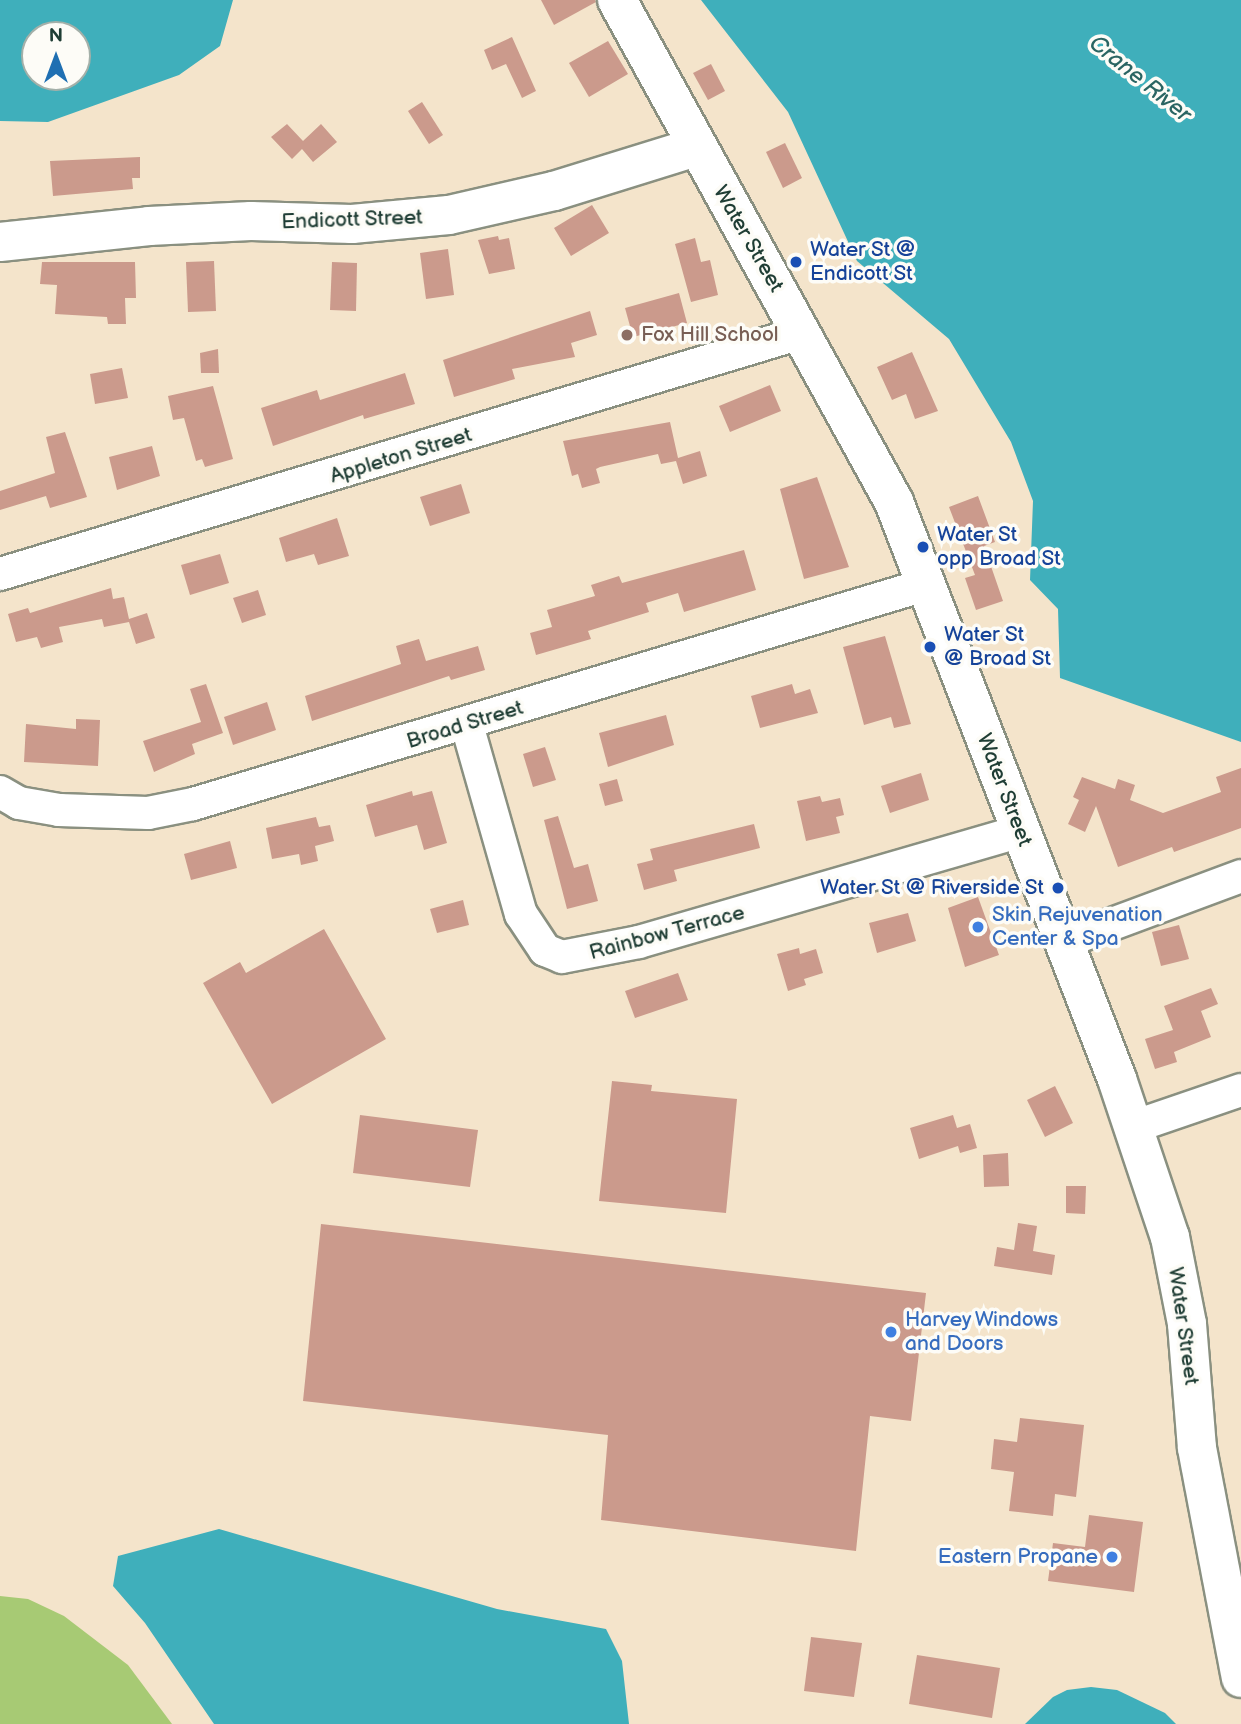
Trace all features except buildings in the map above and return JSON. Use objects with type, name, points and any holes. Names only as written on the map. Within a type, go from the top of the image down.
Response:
[{"type":"main road","name":"Water Street","points":[[617,0],[894,502],[1133,1126],[1170,1237],[1187,1324],[1197,1448],[1241,1678]]},
{"type":"main road","name":"Endicott Street","points":[[0,242],[161,225],[352,224],[449,215],[554,191],[696,147]]},
{"type":"street","name":"Appleton Street","points":[[0,575],[801,333]]},
{"type":"street","name":"Broad Street","points":[[0,792],[19,803],[59,810],[148,813],[193,804],[467,725],[925,585]]},
{"type":"street","name":"Rainbow Terrace","points":[[467,725],[521,914],[545,950],[562,957],[639,942],[1020,831]]},
{"type":"street","points":[[1064,942],[1241,876]]},
{"type":"street","points":[[1133,1126],[1241,1090]]},
{"type":"green space","points":[[0,1596],[28,1599],[64,1616],[128,1665],[172,1724],[0,1724]]},
{"type":"water","points":[[0,0],[233,0],[220,46],[179,75],[48,122],[0,121]]},
{"type":"water","name":"Crane River","points":[[701,0],[1241,0],[1241,742],[1060,678],[1058,609],[1030,580],[1033,501],[1011,442],[949,339],[857,261],[788,112]]},
{"type":"water","points":[[219,1529],[497,1609],[606,1629],[622,1661],[629,1724],[214,1724],[145,1623],[113,1586],[118,1556]]},
{"type":"water","points":[[1091,1687],[1117,1690],[1165,1713],[1176,1724],[1025,1724],[1053,1697],[1067,1690]]},
{"type":"place","name":"Water St @ Endicott St","points":[[796,262]]},
{"type":"place","name":"Fox Hill School","points":[[627,335]]},
{"type":"place","name":"Water St opp Broad St","points":[[923,547]]},
{"type":"place","name":"Water St @ Broad St","points":[[930,647]]},
{"type":"place","name":"Water St @ Riverside St","points":[[1058,888]]},
{"type":"place","name":"Skin Rejuvenation Center & Spa","points":[[978,927]]},
{"type":"place","name":"Harvey Windows and Doors","points":[[891,1332]]},
{"type":"place","name":"Eastern Propane","points":[[1112,1557]]}]
